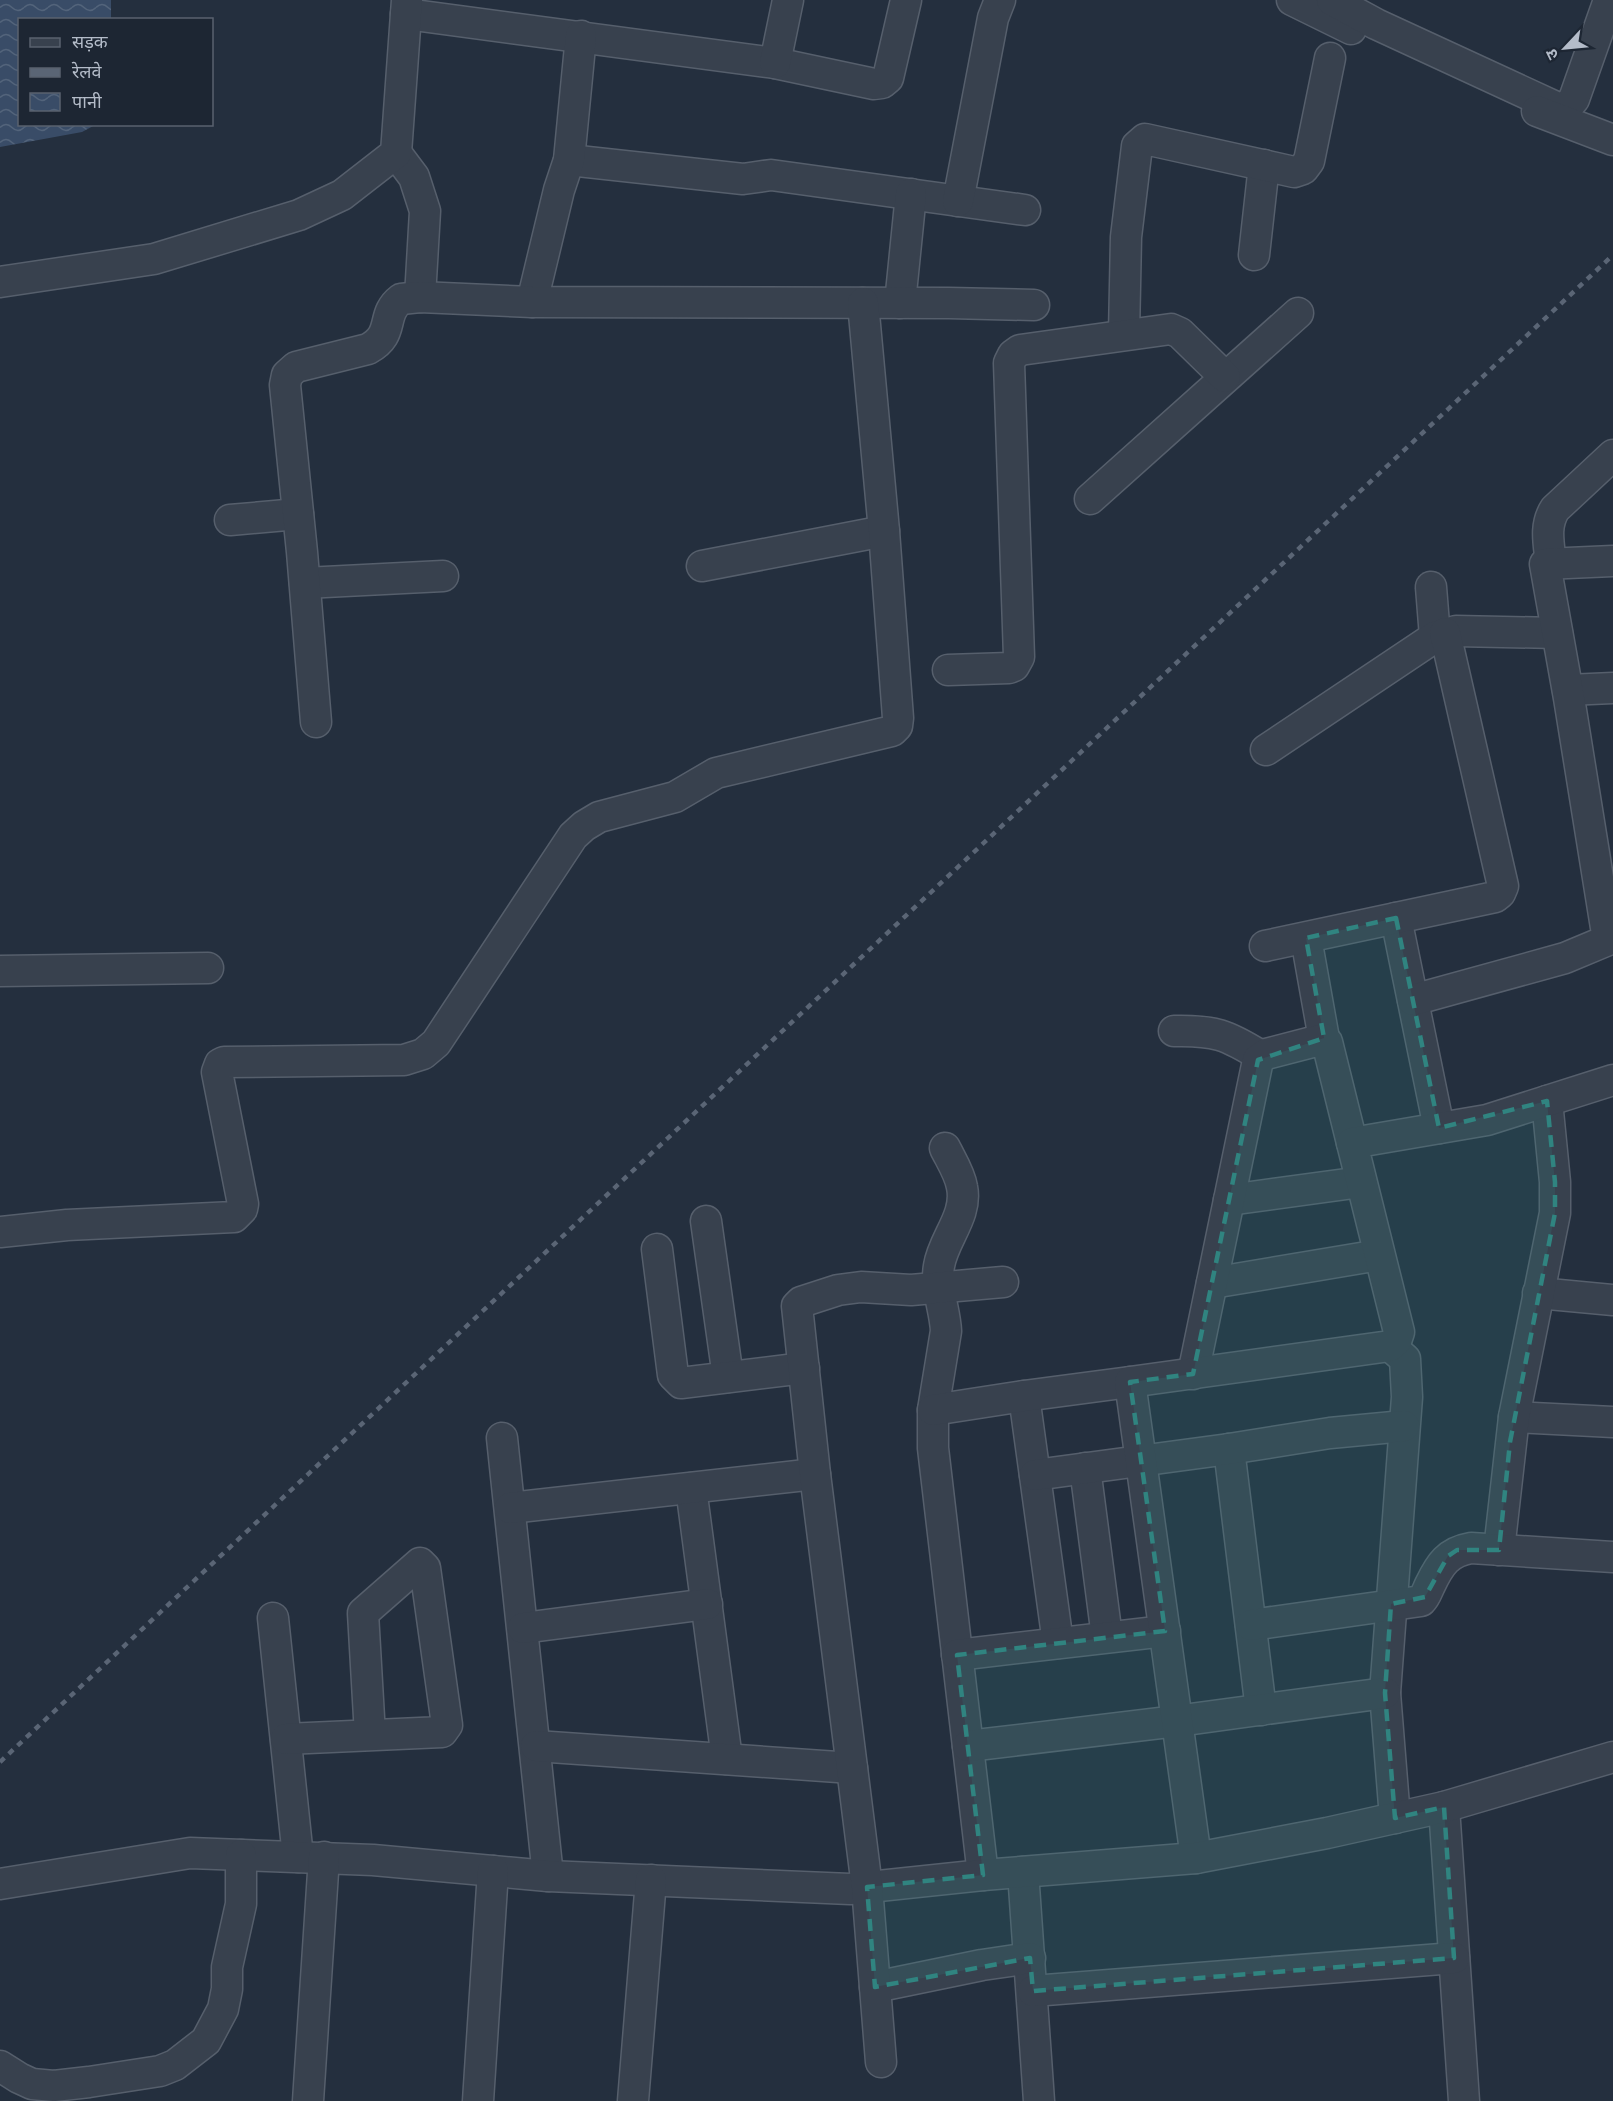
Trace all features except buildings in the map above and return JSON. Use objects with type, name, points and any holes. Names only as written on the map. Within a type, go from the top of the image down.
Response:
[{"type":"street","points":[[776,63],[788,0]]},
{"type":"street","points":[[420,297],[425,211],[414,177],[396,153],[407,7],[581,36],[776,63],[874,84],[882,83],[888,78],[906,0]]},
{"type":"street","points":[[958,201],[993,18],[1000,0]]},
{"type":"street","points":[[1292,0],[1475,88],[1613,140]]},
{"type":"street","points":[[1332,0],[1376,24],[1558,108],[1568,106],[1574,99],[1609,0]]},
{"type":"street","points":[[532,302],[559,190],[569,160],[581,36]]},
{"type":"street","points":[[1124,334],[1126,237],[1137,146],[1145,139],[1294,172],[1303,169],[1309,162],[1330,58]]},
{"type":"street","points":[[0,282],[154,259],[299,215],[342,195],[396,153]]},
{"type":"street","points":[[569,160],[743,179],[771,175],[1024,210]]},
{"type":"street","points":[[1254,255],[1264,165]]},
{"type":"street","points":[[900,303],[911,194]]},
{"type":"street","points":[[316,722],[285,385],[288,375],[296,367],[368,349],[377,344],[384,338],[391,310],[400,299],[420,297],[532,302],[1034,305]]},
{"type":"street","points":[[0,1232],[67,1225],[234,1217],[242,1209],[243,1204],[217,1072],[220,1064],[224,1062],[404,1060],[423,1054],[436,1043],[573,836],[584,826],[599,817],[675,797],[716,773],[892,731],[897,726],[884,531],[863,303]]},
{"type":"street","points":[[1090,499],[1298,313]]},
{"type":"street","points":[[948,670],[1009,668],[1014,666],[1018,657],[1009,363],[1013,355],[1020,350],[1171,328],[1225,376]]},
{"type":"street","points":[[1551,564],[1547,528],[1554,509],[1613,455]]},
{"type":"street","points":[[230,520],[298,514]]},
{"type":"street","points":[[702,566],[884,531]]},
{"type":"street","points":[[1413,1000],[1565,958],[1611,939],[1601,820],[1568,690],[1545,564],[1613,561]]},
{"type":"street","points":[[304,584],[443,576]]},
{"type":"street","points":[[1265,946],[1495,897],[1500,893],[1503,886],[1440,635],[1431,587]]},
{"type":"street","points":[[1266,750],[1440,635],[1456,631],[1557,633]]},
{"type":"street","points":[[1568,690],[1613,688]]},
{"type":"street","points":[[1396,918],[1439,1128]]},
{"type":"street","points":[[933,1410],[1390,1346],[1396,1341],[1399,1332],[1327,1042],[1324,1039],[1306,938]]},
{"type":"street","points":[[0,972],[208,968]]},
{"type":"street","points":[[1174,1031],[1216,1032],[1261,1056]]},
{"type":"street","points":[[1193,1374],[1258,1060],[1261,1056],[1324,1039]]},
{"type":"street","points":[[1352,1143],[1487,1120],[1613,1080]]},
{"type":"street","points":[[1499,1550],[1514,1417],[1555,1213],[1555,1182],[1547,1101]]},
{"type":"street","points":[[945,1148],[962,1187],[963,1196],[961,1211],[941,1255],[939,1267],[939,1288],[946,1331],[933,1410],[933,1448],[983,1875]]},
{"type":"street","points":[[1229,1200],[1361,1182]]},
{"type":"street","points":[[706,1221],[728,1377]]},
{"type":"street","points":[[657,1249],[672,1375],[681,1383],[804,1368]]},
{"type":"street","points":[[1212,1283],[1379,1255]]},
{"type":"street","points":[[881,2062],[867,1887],[815,1474],[797,1306],[801,1302],[838,1290],[861,1287],[911,1290],[1003,1282]]},
{"type":"street","points":[[1538,1293],[1613,1300]]},
{"type":"street","points":[[1390,1346],[1405,1359],[1407,1397],[1385,1693],[1395,1818]]},
{"type":"street","points":[[1130,1382],[1196,1858]]},
{"type":"street","points":[[1024,1396],[1058,1643]]},
{"type":"street","points":[[1514,1417],[1613,1422]]},
{"type":"street","points":[[1035,1475],[1330,1433],[1404,1426]]},
{"type":"street","points":[[502,1438],[548,1876]]},
{"type":"street","points":[[1229,1449],[1261,1710]]},
{"type":"street","points":[[1085,1468],[1107,1637]]},
{"type":"street","points":[[510,1508],[815,1474]]},
{"type":"street","points":[[691,1488],[728,1759]]},
{"type":"street","points":[[1251,1625],[1413,1602],[1425,1597],[1448,1556],[1457,1550],[1471,1548],[1613,1557]]},
{"type":"street","points":[[286,1739],[442,1732],[447,1725],[425,1568],[420,1563],[363,1613],[370,1735]]},
{"type":"street","points":[[523,1628],[707,1604]]},
{"type":"street","points":[[273,1618],[286,1739],[311,1857],[308,2101]]},
{"type":"street","points":[[957,1655],[1165,1631]]},
{"type":"street","points":[[968,1746],[1385,1693]]},
{"type":"street","points":[[536,1746],[852,1768]]},
{"type":"street","points":[[0,1884],[190,1853],[373,1860],[548,1876],[850,1889],[983,1875],[1196,1858],[1444,1808],[1613,1757]]},
{"type":"street","points":[[1444,1808],[1464,2101]]},
{"type":"street","points":[[0,2066],[32,2084],[90,2092],[175,2066],[206,2041],[223,2009],[227,1989],[227,1967],[241,1904],[241,1855]]},
{"type":"street","points":[[478,2101],[493,1871]]},
{"type":"street","points":[[1023,1872],[1039,2101]]},
{"type":"street","points":[[633,2101],[651,1880]]},
{"type":"street","points":[[875,1987],[982,1965],[1030,1958]]},
{"type":"street","points":[[1033,1991],[1454,1958]]},
{"type":"highlighted area","points":[[1396,918],[1439,1128],[1547,1101],[1555,1182],[1555,1213],[1510,1442],[1499,1550],[1457,1550],[1448,1556],[1425,1597],[1391,1604],[1385,1693],[1395,1818],[1444,1807],[1454,1958],[1033,1991],[1030,1958],[875,1987],[867,1887],[983,1875],[957,1655],[1165,1631],[1130,1382],[1193,1374],[1258,1060],[1324,1038],[1306,938]]},
{"type":"water","points":[[0,0],[111,0],[111,18],[18,18],[18,126],[93,126],[82,132],[0,147]]},
{"type":"railway","points":[[0,1762],[1613,255]]}]
